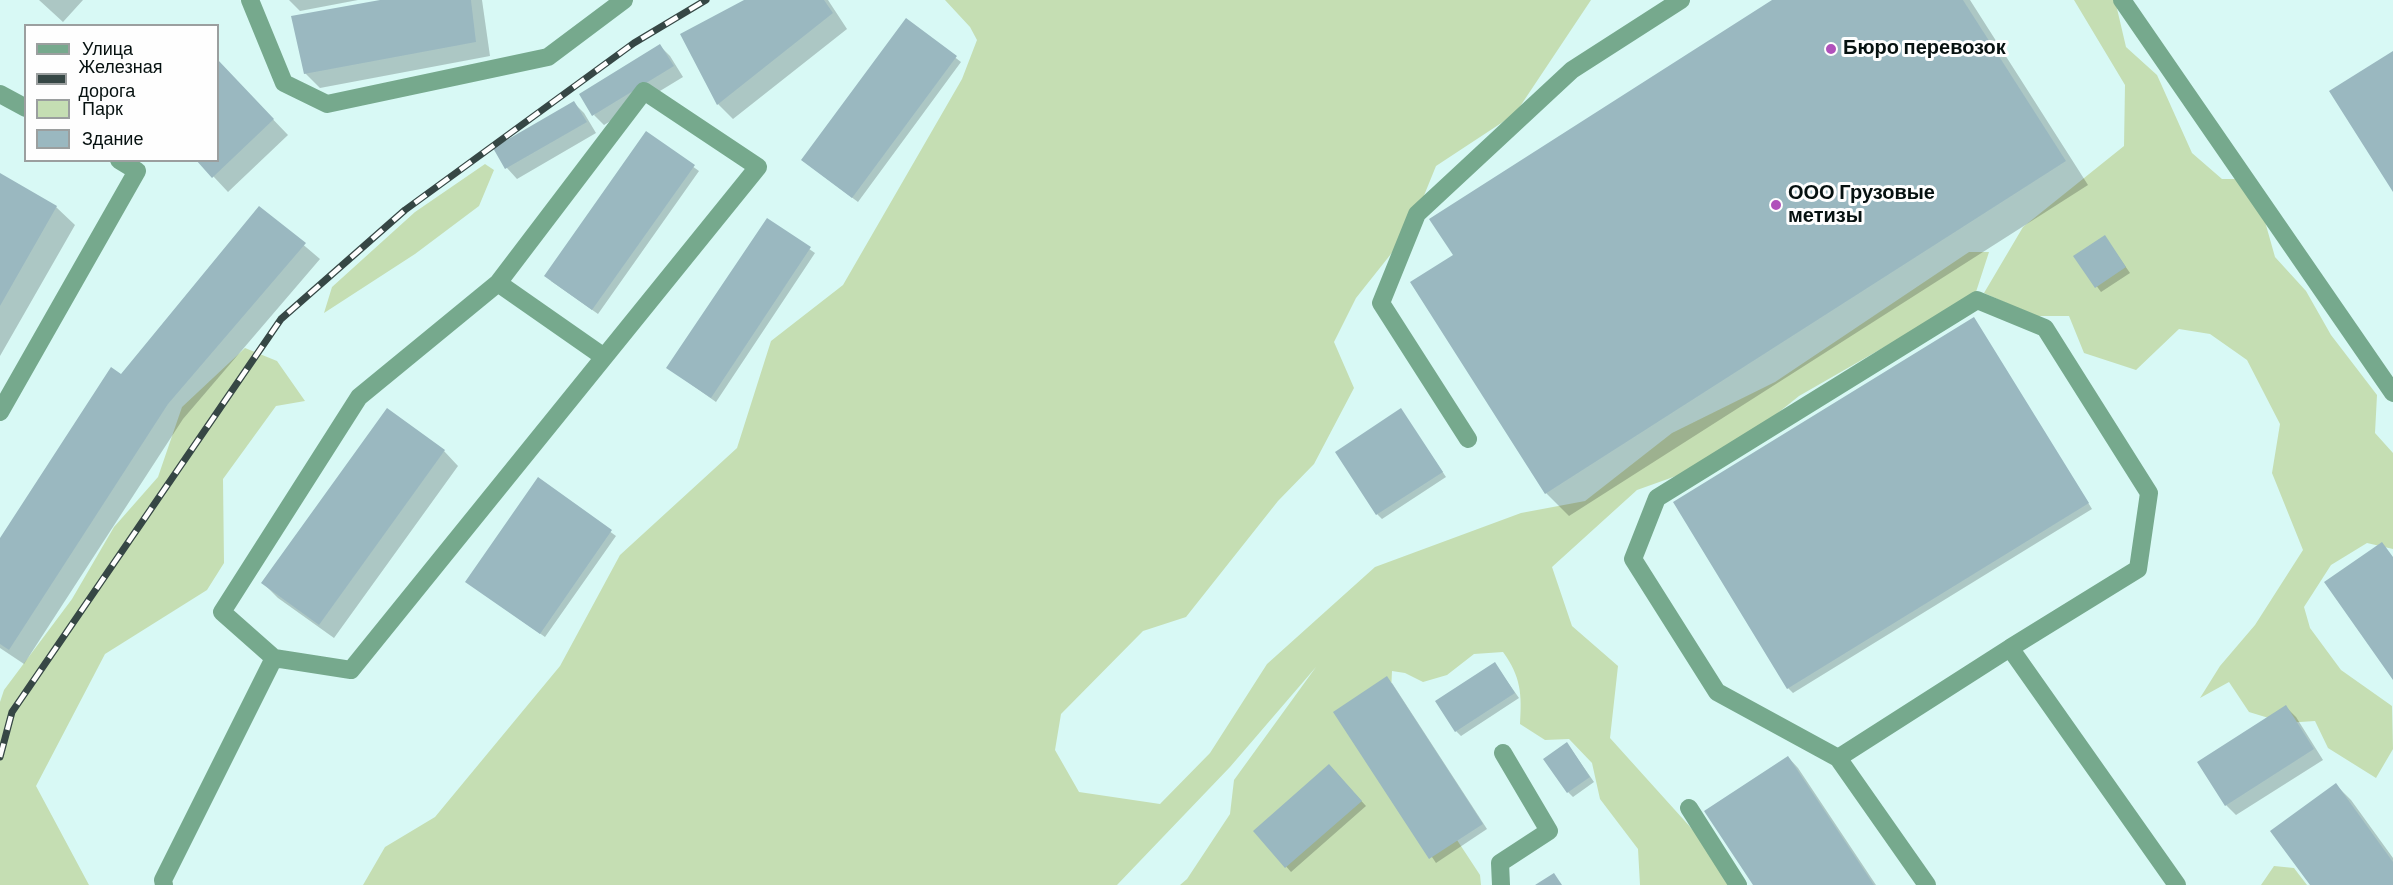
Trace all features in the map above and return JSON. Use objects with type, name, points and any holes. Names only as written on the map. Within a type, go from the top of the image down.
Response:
[{"type":"lane","points":[[250,0],[284,83],[327,104],[548,57],[624,0]]},
{"type":"lane","points":[[1468,439],[1381,303],[1417,214],[1572,70],[1681,0]]},
{"type":"lane","points":[[2122,0],[2393,393]]},
{"type":"lane","points":[[644,91],[758,167],[604,357],[351,670],[274,658],[222,612],[359,396],[498,283],[644,91]]},
{"type":"lane","points":[[0,93],[24,107]]},
{"type":"lane","points":[[0,412],[137,171],[122,162]]},
{"type":"lane","points":[[498,283],[604,357]]},
{"type":"lane","points":[[1838,758],[2138,568],[2149,493],[2045,328],[1977,300],[1657,498],[1632,559],[1717,692],[1838,758],[1927,885]]},
{"type":"lane","points":[[2010,648],[2177,885]]},
{"type":"lane","points":[[164,885],[163,880],[274,658]]},
{"type":"lane","points":[[1501,885],[1500,863],[1549,831],[1503,753]]},
{"type":"lane","points":[[1689,808],[1738,885]]},
{"type":"green space","points":[[945,0],[1591,0],[1515,114],[1436,166],[1410,230],[1356,298],[1334,342],[1354,388],[1314,464],[1278,501],[1186,617],[1143,631],[1061,714],[1055,750],[1079,792],[1160,804],[1210,753],[1267,664],[1375,567],[1521,513],[1585,501],[1672,433],[1775,382],[1969,252],[1989,252],[1975,295],[1799,396],[1718,461],[1637,490],[1552,567],[1572,626],[1618,666],[1610,738],[1711,850],[1737,885],[1640,885],[1638,849],[1600,799],[1592,763],[1569,739],[1545,740],[1520,724],[1519,686],[1514,670],[1503,652],[1474,654],[1447,675],[1423,682],[1405,673],[1392,671],[1388,756],[1434,805],[1480,875],[1481,885],[1180,885],[1187,879],[1230,814],[1234,780],[1316,667],[1230,767],[1117,885],[363,885],[385,847],[435,817],[560,666],[620,555],[737,448],[771,341],[843,285],[962,79],[977,40],[970,27]]},
{"type":"green space","points":[[2074,0],[2115,0],[2126,47],[2157,75],[2192,153],[2222,179],[2253,179],[2275,257],[2306,291],[2331,335],[2377,395],[2375,433],[2393,453],[2393,549],[2367,543],[2331,565],[2304,607],[2310,628],[2341,670],[2392,706],[2393,749],[2376,778],[2328,748],[2315,721],[2285,723],[2249,712],[2229,682],[2200,698],[2220,666],[2255,625],[2303,550],[2272,473],[2280,424],[2247,360],[2210,334],[2179,329],[2136,370],[2084,353],[2069,316],[2035,316],[1984,293],[2023,227],[2124,146],[2125,85]]},
{"type":"green space","points":[[485,164],[494,170],[479,206],[415,254],[324,313],[332,287],[415,212]]},
{"type":"green space","points":[[245,348],[277,361],[305,401],[276,406],[223,479],[224,563],[207,590],[105,654],[36,786],[89,885],[0,885],[0,702],[4,690],[72,599],[114,527],[158,477],[182,407]]},
{"type":"green space","points":[[2274,866],[2294,868],[2307,885],[2261,885]]},
{"type":"building","points":[[380,0],[471,0],[476,42],[304,74],[291,16]]},
{"type":"building","points":[[744,0],[824,0],[833,13],[717,105],[680,34]]},
{"type":"building","points":[[1772,0],[1963,0],[2066,161],[1545,494],[1410,282],[1453,255],[1429,219]]},
{"type":"building","points":[[906,18],[957,56],[852,198],[801,160]]},
{"type":"building","points":[[660,44],[674,66],[592,116],[579,94]]},
{"type":"building","points":[[2393,51],[2393,192],[2329,91]]},
{"type":"building","points":[[219,61],[274,119],[212,178],[198,162],[219,162]]},
{"type":"building","points":[[574,101],[587,122],[505,169],[493,148]]},
{"type":"building","points":[[646,131],[695,165],[592,310],[544,276]]},
{"type":"building","points":[[0,173],[57,206],[0,306]]},
{"type":"building","points":[[259,206],[306,243],[168,404],[9,650],[0,644],[0,538],[111,367],[121,374]]},
{"type":"building","points":[[767,218],[811,247],[711,398],[666,368]]},
{"type":"building","points":[[2105,235],[2126,267],[2095,288],[2073,256]]},
{"type":"building","points":[[1974,317],[2089,503],[1787,689],[1673,502]]},
{"type":"building","points":[[387,408],[445,450],[319,625],[261,583]]},
{"type":"building","points":[[1401,408],[1443,472],[1376,515],[1335,452]]},
{"type":"building","points":[[538,477],[612,530],[540,634],[465,582]]},
{"type":"building","points":[[2382,542],[2393,557],[2393,680],[2324,582]]},
{"type":"building","points":[[1495,662],[1515,693],[1455,732],[1435,701]]},
{"type":"building","points":[[1387,676],[1483,824],[1429,859],[1333,712]]},
{"type":"building","points":[[2286,705],[2314,749],[2225,806],[2197,762]]},
{"type":"building","points":[[1567,742],[1590,777],[1567,793],[1543,759]]},
{"type":"building","points":[[1788,756],[1874,885],[1753,885],[1704,811]]},
{"type":"building","points":[[1329,764],[1362,801],[1285,868],[1253,831]]},
{"type":"building","points":[[2336,783],[2393,862],[2393,885],[2310,885],[2270,831]]},
{"type":"building","points":[[1554,873],[1562,885],[1535,885]]},
{"type":"railway","points":[[0,757],[12,712],[281,319],[405,210],[634,43],[706,0]]},
{"type":"place","name":"Бюро перевозок","points":[[1831,49]]},
{"type":"place","name":"ООО Грузовые метизы","points":[[1776,205]]}]
